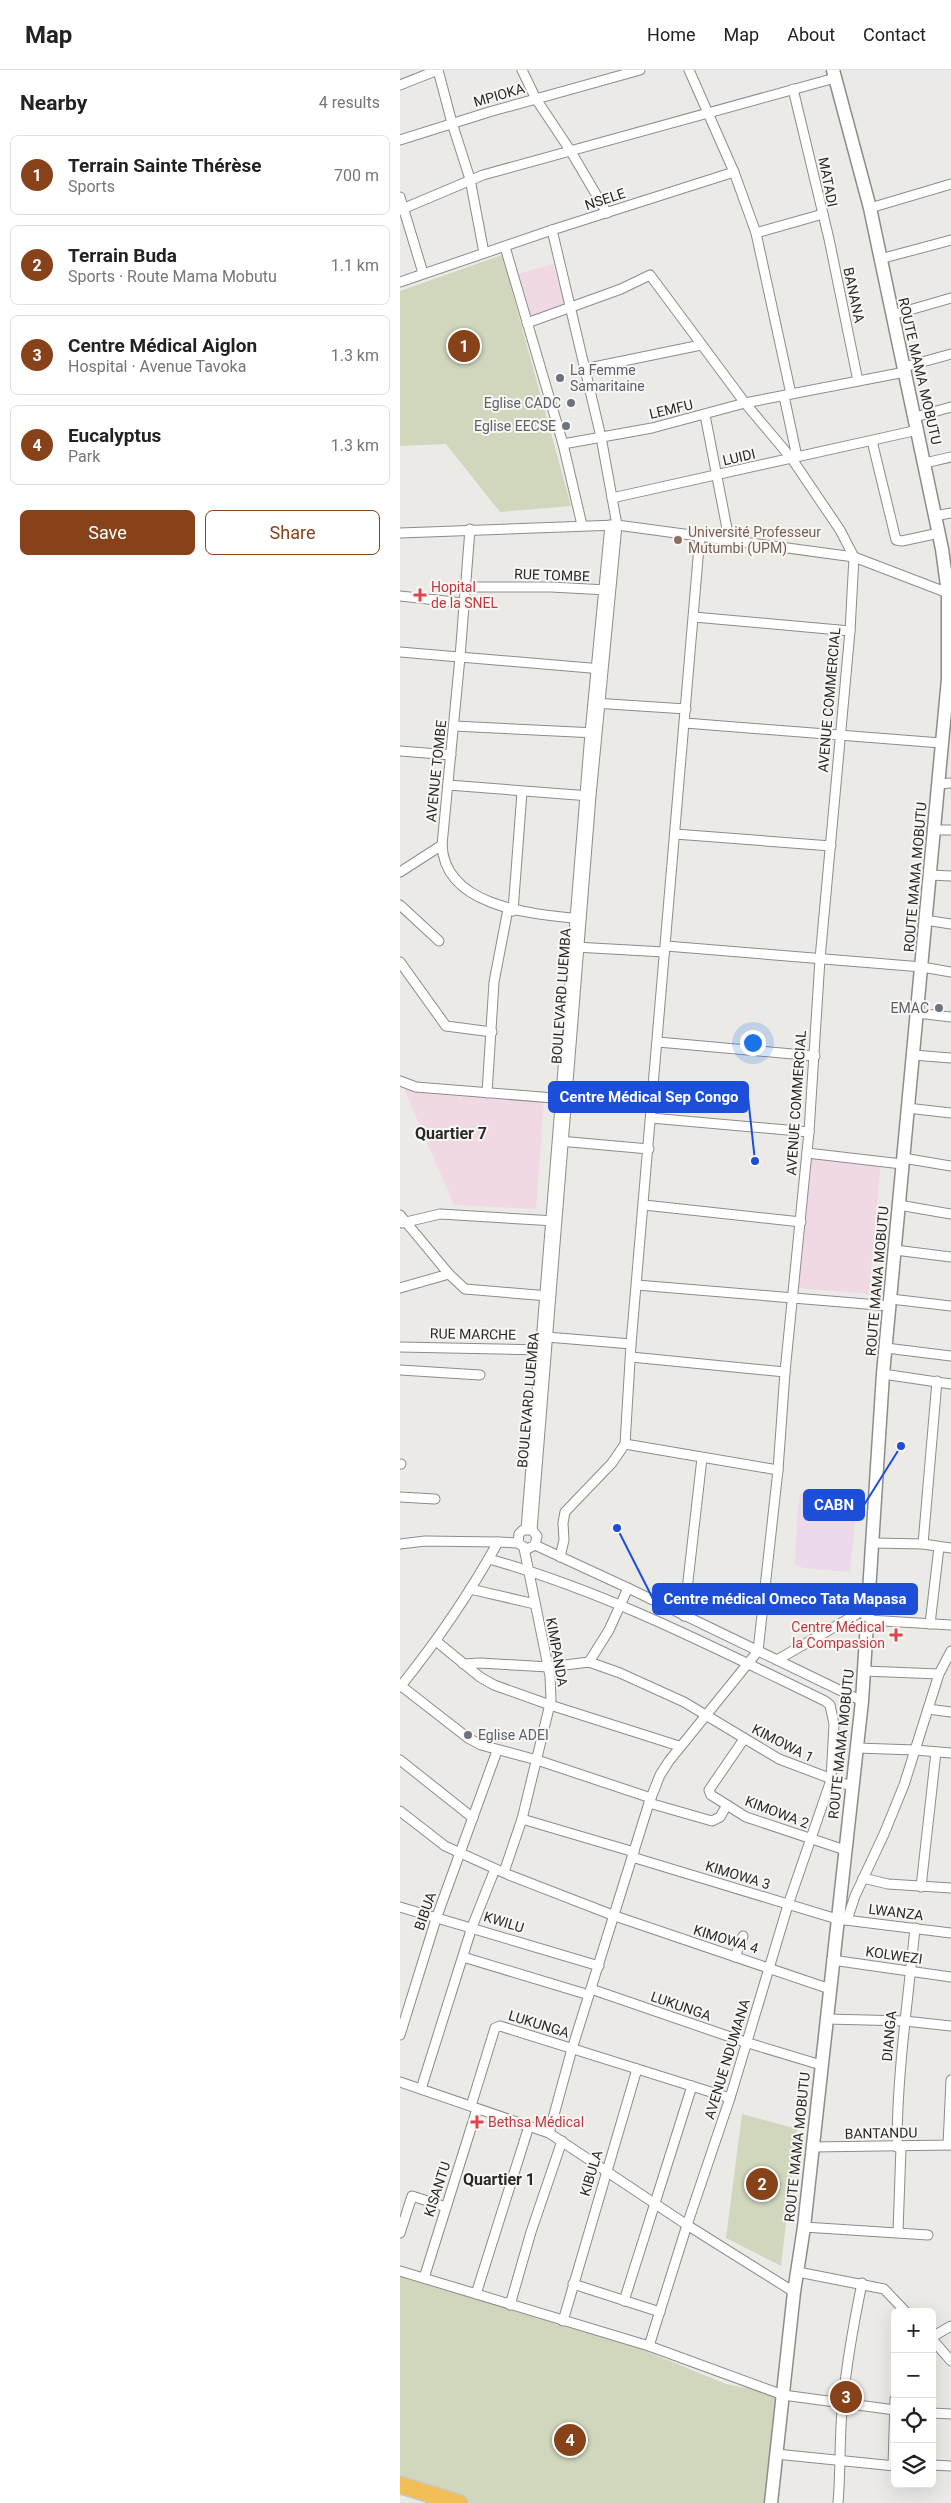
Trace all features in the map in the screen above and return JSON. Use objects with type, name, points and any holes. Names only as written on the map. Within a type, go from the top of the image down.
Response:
[{"type":"highway","points":[[400,2485],[459,2503]]},
{"type":"highway","points":[[400,2496],[423,2503]]},
{"type":"street","points":[[400,85],[438,70],[470,179],[484,253]]},
{"type":"street","points":[[522,70],[536,99],[570,150],[607,213]]},
{"type":"street","name":"MPIOKA","points":[[400,140],[452,123],[640,70]]},
{"type":"street","points":[[689,70],[734,172],[756,233],[787,395],[794,458]]},
{"type":"street","points":[[402,209],[470,179],[794,89],[834,74]]},
{"type":"street","name":"ROUTE MAMA MOBUTU","points":[[771,2503],[794,2292],[804,2227],[832,1960],[842,1919],[845,1850],[862,1701],[874,1543],[883,1374],[949,679],[948,568],[935,516],[870,208],[834,74]]},
{"type":"street","name":"MATADI","points":[[756,233],[823,214],[794,89]]},
{"type":"street","name":"NSELE","points":[[400,282],[552,230],[734,172]]},
{"type":"street","points":[[870,208],[951,184]]},
{"type":"street","points":[[400,197],[402,209],[423,273]]},
{"type":"street","name":"BANANA","points":[[823,214],[858,381]]},
{"type":"street","name":"BOULEVARD LUEMBA","points":[[529,1530],[588,796],[606,590],[614,525],[612,498],[600,437],[552,230]]},
{"type":"street","points":[[880,258],[951,240]]},
{"type":"street","points":[[505,246],[563,444],[582,525]]},
{"type":"street","points":[[527,323],[621,289],[650,275],[746,403],[794,458],[840,530],[854,557]]},
{"type":"street","points":[[892,315],[951,298]]},
{"type":"street","points":[[584,369],[701,345]]},
{"type":"street","points":[[787,395],[904,370],[951,354]]},
{"type":"street","name":"LEMFU","points":[[563,444],[706,415],[746,403],[787,395]]},
{"type":"street","points":[[914,417],[951,407]]},
{"type":"street","points":[[706,415],[719,476],[729,539]]},
{"type":"street","name":"LUIDI","points":[[612,498],[719,476],[918,430]]},
{"type":"street","points":[[872,441],[896,540],[902,541],[939,533]]},
{"type":"street","points":[[925,463],[951,457]]},
{"type":"street","points":[[935,516],[951,512]]},
{"type":"street","points":[[400,533],[614,525],[854,557],[948,593]]},
{"type":"street","name":"AVENUE TOMBE","points":[[470,529],[442,845],[445,864],[465,887],[482,898],[510,910],[578,919]]},
{"type":"street","points":[[560,1557],[564,1540],[563,1523],[565,1512],[612,1463],[625,1444],[631,1344],[700,535]]},
{"type":"street","name":"AVENUE COMMERCIAL","points":[[758,1651],[778,1470],[785,1372],[801,1222],[820,959],[850,631],[854,557]]},
{"type":"street","name":"RUE TOMBE","points":[[464,587],[551,587],[606,590]]},
{"type":"street","points":[[400,596],[463,603]]},
{"type":"street","points":[[694,618],[850,631]]},
{"type":"street","points":[[400,652],[599,669]]},
{"type":"street","points":[[596,703],[686,709]]},
{"type":"street","points":[[685,723],[840,735],[945,736]]},
{"type":"street","points":[[454,726],[594,733]]},
{"type":"street","points":[[400,752],[451,755]]},
{"type":"street","points":[[938,784],[951,783]]},
{"type":"street","points":[[448,785],[588,796]]},
{"type":"street","points":[[487,1093],[494,982],[510,910],[522,792]]},
{"type":"street","points":[[934,830],[951,830]]},
{"type":"street","points":[[675,834],[831,846]]},
{"type":"street","points":[[400,872],[442,845]]},
{"type":"street","points":[[930,875],[951,876]]},
{"type":"street","points":[[400,905],[439,941]]},
{"type":"street","points":[[925,920],[951,924]]},
{"type":"street","points":[[576,947],[665,949],[820,959],[922,967],[951,972]]},
{"type":"street","points":[[400,962],[446,1026],[492,1032]]},
{"type":"street","points":[[917,1013],[951,1017]]},
{"type":"street","points":[[658,1042],[814,1056]]},
{"type":"street","points":[[913,1055],[951,1058]]},
{"type":"street","points":[[400,1081],[416,1087],[564,1099]]},
{"type":"street","points":[[907,1108],[951,1113]]},
{"type":"street","points":[[651,1118],[808,1132]]},
{"type":"street","points":[[561,1141],[649,1149]]},
{"type":"street","points":[[807,1153],[951,1166]]},
{"type":"street","points":[[644,1205],[801,1222]]},
{"type":"street","points":[[899,1205],[951,1214]]},
{"type":"street","points":[[402,1220],[440,1214],[554,1221]]},
{"type":"street","points":[[402,1220],[465,1290],[547,1296]]},
{"type":"street","points":[[895,1250],[951,1257]]},
{"type":"street","points":[[400,1288],[449,1274]]},
{"type":"street","points":[[637,1285],[792,1297],[951,1306]]},
{"type":"street","name":"BOULEVARD LUEMBA","points":[[543,1350],[547,1337],[547,1296]]},
{"type":"street","points":[[547,1337],[631,1344]]},
{"type":"street","name":"RUE MARCHE","points":[[400,1347],[543,1350]]},
{"type":"street","points":[[886,1348],[951,1356]]},
{"type":"street","points":[[631,1356],[785,1372]]},
{"type":"street","points":[[400,1370],[480,1375]]},
{"type":"street","points":[[883,1374],[951,1384]]},
{"type":"street","points":[[923,1544],[937,1382]]},
{"type":"street","points":[[625,1444],[778,1470]]},
{"type":"street","points":[[684,1616],[702,1458]]},
{"type":"street","points":[[400,1497],[435,1499]]},
{"type":"street","points":[[521,1546],[519,1534],[529,1530],[538,1538],[535,1546]]},
{"type":"street","points":[[400,1544],[425,1541],[498,1542],[521,1546],[535,1546],[628,1588],[862,1701]]},
{"type":"street","points":[[498,1542],[436,1641],[400,1686],[468,1738],[497,1751],[537,1760],[650,1801]]},
{"type":"street","points":[[874,1543],[923,1544],[951,1548]]},
{"type":"street","name":"KIMPANDA","points":[[472,1927],[522,1819],[550,1705],[549,1667],[521,1546]]},
{"type":"street","points":[[930,1624],[938,1547]]},
{"type":"street","points":[[489,1559],[528,1570],[621,1604],[747,1664]]},
{"type":"street","points":[[464,1664],[480,1662],[549,1667],[589,1662],[628,1588]]},
{"type":"street","points":[[470,1589],[535,1604]]},
{"type":"street","points":[[777,1660],[869,1607]]},
{"type":"street","points":[[868,1620],[951,1625]]},
{"type":"street","points":[[436,1641],[494,1685],[679,1746]]},
{"type":"street","points":[[549,2132],[572,2049],[650,1801],[660,1775],[679,1746],[758,1651]]},
{"type":"street","points":[[842,1919],[884,1834],[915,1750],[939,1674],[950,1656]]},
{"type":"street","name":"KIMOWA 1","points":[[589,1662],[628,1676],[706,1713],[786,1762],[853,1788]]},
{"type":"street","name":"AVENUE NDUMANA","points":[[650,2346],[687,2224],[730,2098],[745,2042],[788,1905],[831,1780],[834,1724],[830,1706],[825,1701],[747,1664]]},
{"type":"street","points":[[864,1671],[939,1674]]},
{"type":"street","points":[[928,1709],[951,1712]]},
{"type":"street","points":[[727,1805],[711,1795],[709,1790],[744,1738]]},
{"type":"street","points":[[857,1748],[951,1753]]},
{"type":"street","name":"BIBUA","points":[[400,2035],[436,1919],[497,1751]]},
{"type":"street","points":[[921,1886],[936,1752]]},
{"type":"street","points":[[400,1760],[474,1818]]},
{"type":"street","name":"KIMOWA 2","points":[[650,1801],[712,1821],[720,1817],[727,1805],[746,1817],[845,1850]]},
{"type":"street","points":[[400,1811],[445,1846],[460,1854],[614,1916]]},
{"type":"street","points":[[522,1819],[633,1855]]},
{"type":"street","name":"KIMOWA 3","points":[[633,1855],[788,1905],[842,1919]]},
{"type":"street","points":[[863,1878],[951,1888]]},
{"type":"street","name":"KWILU","points":[[400,1907],[599,1966]]},
{"type":"street","name":"KIMOWA 4","points":[[614,1916],[770,1967],[830,1989]]},
{"type":"street","name":"LWANZA","points":[[842,1919],[951,1933]]},
{"type":"street","points":[[421,2089],[472,1927]]},
{"type":"street","name":"DIANGA","points":[[898,2232],[900,2227],[897,2103],[915,1928]]},
{"type":"street","points":[[735,1956],[743,1936]]},
{"type":"street","points":[[463,1957],[590,1992]]},
{"type":"street","name":"KOLWEZI","points":[[832,1960],[951,1977]]},
{"type":"street","name":"LUKUNGA","points":[[590,1992],[821,2065]]},
{"type":"street","points":[[827,2019],[905,2021],[951,2026]]},
{"type":"street","name":"LUKUNGA","points":[[474,2107],[498,2026],[730,2098]]},
{"type":"street","name":"KIBULA","points":[[563,2320],[637,2069]]},
{"type":"street","points":[[949,2145],[951,2080]]},
{"type":"street","points":[[400,2082],[549,2132],[687,2224],[794,2292]]},
{"type":"street","points":[[624,2301],[692,2086]]},
{"type":"street","name":"KISANTU","points":[[424,2278],[474,2107]]},
{"type":"street","points":[[476,2294],[529,2126]]},
{"type":"street","points":[[510,2305],[531,2232],[562,2141]]},
{"type":"street","name":"BANTANDU","points":[[812,2147],[949,2145]]},
{"type":"street","points":[[400,2233],[412,2196],[446,2206]]},
{"type":"street","points":[[804,2227],[928,2235]]},
{"type":"street","points":[[400,2271],[650,2346],[783,2395],[891,2410]]},
{"type":"street","points":[[798,2272],[862,2283],[884,2290],[902,2308]]},
{"type":"street","points":[[838,2503],[842,2461],[843,2402],[850,2342],[862,2283]]},
{"type":"street","points":[[573,2284],[660,2312]]},
{"type":"street","points":[[936,2335],[951,2326]]},
{"type":"street","points":[[936,2343],[951,2361]]},
{"type":"street","points":[[936,2413],[951,2414]]},
{"type":"street","points":[[776,2454],[891,2466]]},
{"type":"street","points":[[936,2466],[951,2466]]},
{"type":"shaded area","points":[[553,264],[565,305],[529,318],[517,274]]},
{"type":"shaded area","points":[[404,1089],[544,1102],[536,1209],[454,1205]]},
{"type":"shaded area","points":[[810,1156],[881,1163],[869,1294],[797,1288]]},
{"type":"shaded area","points":[[805,1490],[858,1491],[850,1572],[803,1568],[795,1564],[797,1516],[800,1494]]},
{"type":"green space","points":[[502,255],[571,506],[500,512],[446,444],[400,446],[400,291]]},
{"type":"green space","points":[[742,2114],[797,2129],[781,2266],[726,2238]]},
{"type":"green space","points":[[400,2267],[641,2349],[726,2384],[783,2395],[772,2503],[459,2503],[400,2485]]},
{"type":"place","name":"Terrain Sainte Thérèse","points":[[464,346]]},
{"type":"place","name":"La Femme Samaritaine","points":[[560,378]]},
{"type":"place","name":"Eglise CADC","points":[[571,403]]},
{"type":"place","name":"Eglise EECSE","points":[[566,426]]},
{"type":"place","name":"Université Professeur Mutumbi (UPM)","points":[[678,540]]},
{"type":"place","name":"Hopital de la SNEL","points":[[420,595]]},
{"type":"place","name":"EMAC","points":[[939,1008]]},
{"type":"place","name":"Centre Médical Sep Congo","points":[[755,1161]]},
{"type":"place","name":"CABN","points":[[901,1446]]},
{"type":"place","name":"Centre médical Omeco Tata Mapasa","points":[[617,1528]]},
{"type":"place","name":"Centre Médical la Compassion","points":[[896,1635]]},
{"type":"place","name":"Eglise ADEI","points":[[468,1735]]},
{"type":"place","name":"Bethsa Médical","points":[[477,2122]]},
{"type":"place","name":"Terrain Buda","points":[[762,2184]]},
{"type":"place","name":"Centre Médical Aiglon","points":[[846,2397]]},
{"type":"place","name":"Eucalyptus","points":[[570,2440]]},
{"type":"district","name":"Quartier 7","points":[[451,1133]]},
{"type":"district","name":"Quartier 1","points":[[499,2179]]}]
